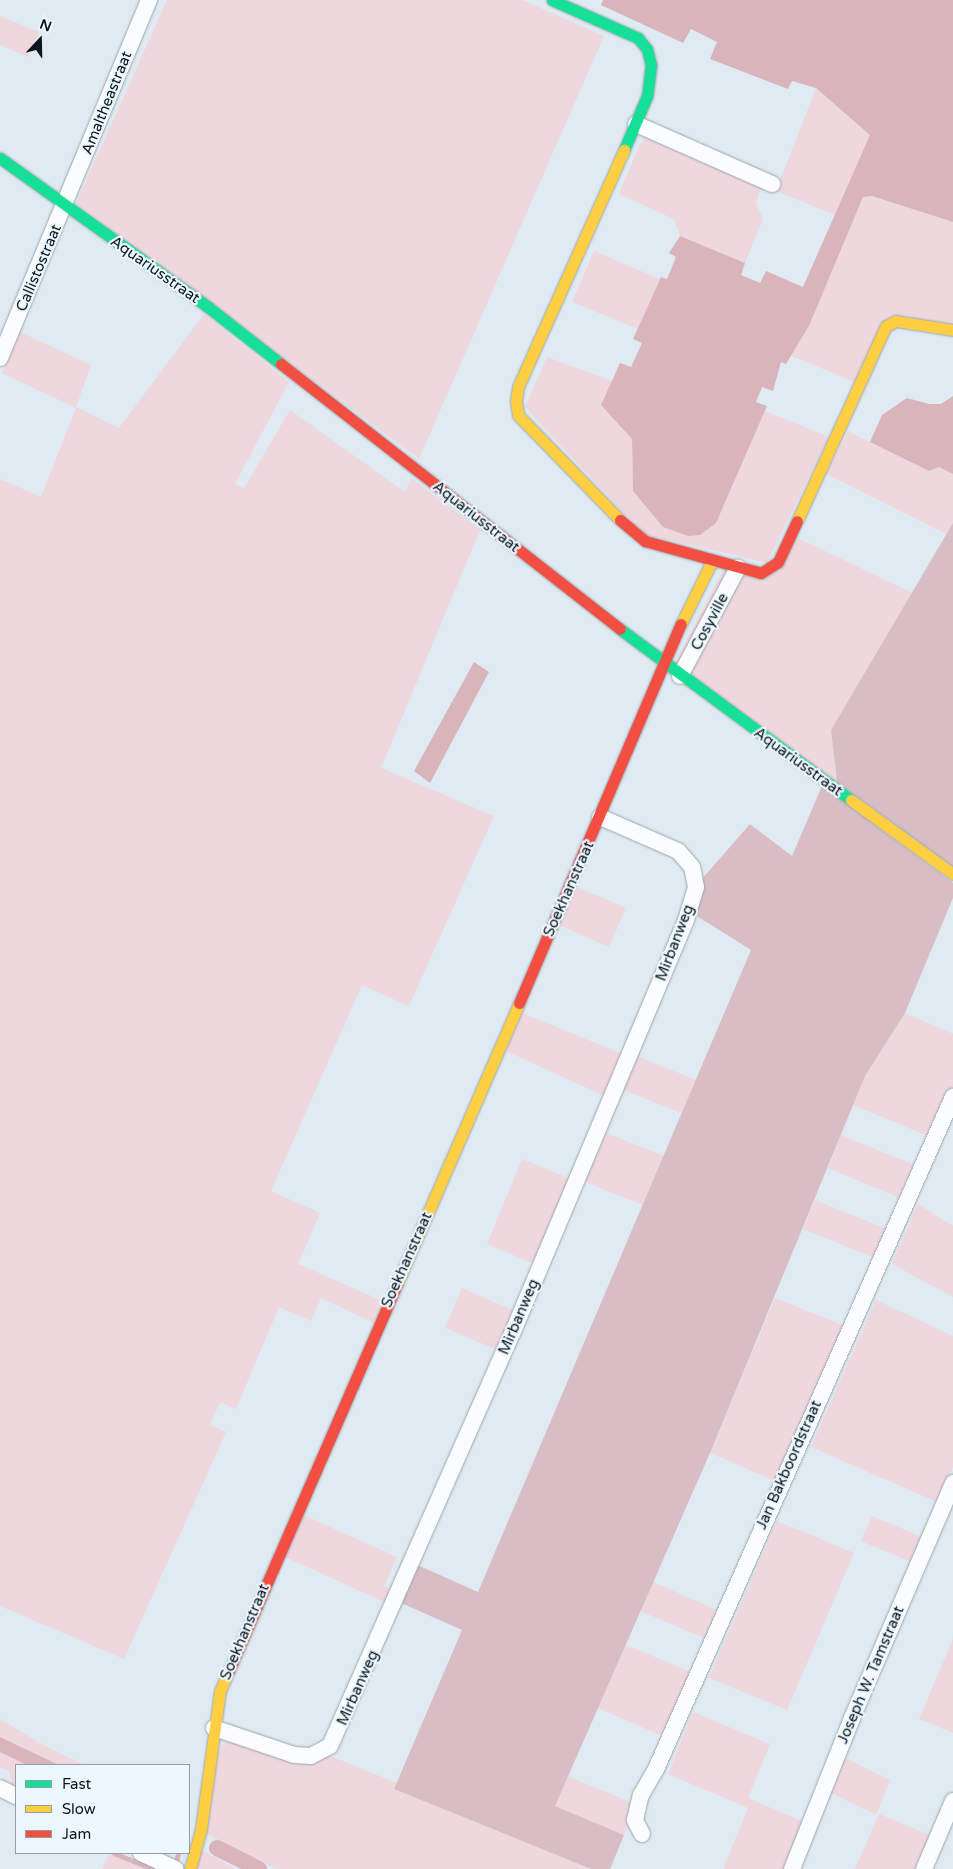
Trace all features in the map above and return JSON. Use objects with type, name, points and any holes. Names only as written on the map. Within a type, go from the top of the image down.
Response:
[{"type":"street","name":"Amaltheastraat","points":[[65,205],[149,0]]},
{"type":"street","points":[[552,0],[638,38],[647,49],[650,65],[647,96],[636,124],[518,387],[518,414],[639,538],[712,561],[761,572],[778,562],[886,326],[896,321],[953,330]]},
{"type":"street","points":[[636,124],[772,184]]},
{"type":"street","name":"Aquariusstraat","points":[[0,158],[208,307],[680,676],[953,874]]},
{"type":"street","name":"Callistostraat","points":[[0,358],[65,205]]},
{"type":"street","name":"Cosyville","points":[[662,662],[712,561]]},
{"type":"street","name":"Cosyville","points":[[680,676],[693,655],[738,568]]},
{"type":"street","points":[[673,643],[693,655]]},
{"type":"street","name":"Soekhanstraat","points":[[192,1864],[201,1829],[220,1691],[600,817],[662,662]]},
{"type":"street","name":"Mirbanweg","points":[[214,1728],[294,1754],[312,1756],[330,1746],[516,1325],[686,920],[696,887],[692,867],[678,851],[600,817]]},
{"type":"street","name":"Jan Bakboordstraat","points":[[642,1834],[635,1820],[641,1795],[656,1769],[953,1098]]},
{"type":"street","name":"Joseph W. Tamstraat","points":[[792,1869],[852,1718],[953,1483]]},
{"type":"street","points":[[0,1788],[15,1796]]},
{"type":"street","points":[[924,1869],[953,1801]]},
{"type":"street","points":[[143,1854],[176,1869]]},
{"type":"shaded area","points":[[167,0],[522,0],[604,36],[419,459],[76,203]]},
{"type":"shaded area","points":[[603,0],[953,0],[953,222],[872,196],[863,197],[809,326],[786,364],[781,362],[773,391],[762,387],[756,402],[767,406],[716,523],[700,535],[688,536],[663,527],[633,491],[632,439],[601,405],[620,363],[631,367],[642,343],[633,339],[661,277],[667,279],[676,257],[669,253],[680,236],[745,263],[741,275],[760,283],[766,271],[803,287],[870,135],[816,88],[792,81],[788,89],[710,59],[717,42],[691,29],[683,43],[601,5]]},
{"type":"shaded area","points":[[0,16],[39,32],[28,57],[0,45]]},
{"type":"shaded area","points":[[816,88],[871,135],[835,215],[776,191]]},
{"type":"shaded area","points":[[646,138],[761,187],[756,203],[763,219],[745,263],[680,236],[674,219],[619,194],[639,146]]},
{"type":"shaded area","points":[[872,196],[953,222],[953,325],[904,316],[854,382],[790,355],[809,326],[863,197]]},
{"type":"shaded area","points":[[594,251],[660,279],[638,329],[572,302]]},
{"type":"shaded area","points":[[204,314],[289,382],[235,484],[244,488],[290,410],[405,492],[411,478],[480,530],[381,768],[494,816],[409,1006],[362,985],[271,1191],[320,1213],[298,1264],[385,1302],[376,1324],[321,1298],[311,1321],[279,1307],[236,1409],[220,1402],[210,1425],[226,1432],[124,1659],[0,1606],[0,479],[41,497],[76,408],[2,373],[20,332],[91,365],[76,407],[119,428]]},
{"type":"shaded area","points":[[547,357],[612,381],[601,405],[632,439],[633,491],[716,523],[765,411],[829,437],[767,563],[643,534],[525,407]]},
{"type":"shaded area","points":[[953,396],[953,474],[939,467],[929,471],[870,442],[882,415],[907,398],[929,404],[941,404]]},
{"type":"shaded area","points":[[848,431],[929,471],[939,467],[953,474],[953,523],[946,534],[826,474]]},
{"type":"shaded area","points":[[953,523],[953,867],[837,782],[831,730]]},
{"type":"shaded area","points":[[798,538],[912,593],[831,730],[837,782],[675,662],[724,569],[762,578]]},
{"type":"shaded area","points":[[474,662],[489,672],[430,783],[414,771]]},
{"type":"shaded area","points":[[822,786],[953,883],[953,898],[905,1013],[865,1076],[710,1453],[555,1806],[624,1835],[610,1869],[591,1869],[394,1789],[462,1630],[399,1602],[415,1564],[478,1592],[751,950],[692,913],[701,880],[750,824],[792,856]]},
{"type":"shaded area","points":[[575,886],[626,908],[609,947],[559,925]]},
{"type":"shaded area","points":[[522,1013],[625,1055],[607,1097],[506,1051]]},
{"type":"shaded area","points":[[905,1013],[953,1034],[953,1097],[935,1139],[853,1105],[865,1076]]},
{"type":"shaded area","points":[[634,1055],[696,1080],[682,1113],[621,1089]]},
{"type":"shaded area","points":[[604,1132],[664,1156],[643,1205],[583,1181]]},
{"type":"shaded area","points":[[841,1135],[922,1168],[907,1201],[828,1168]]},
{"type":"shaded area","points":[[522,1159],[571,1179],[535,1264],[487,1244]]},
{"type":"shaded area","points":[[815,1200],[894,1232],[883,1261],[803,1229]]},
{"type":"shaded area","points":[[918,1204],[953,1226],[953,1297],[892,1264]]},
{"type":"shaded area","points":[[462,1288],[517,1312],[500,1351],[445,1328]]},
{"type":"shaded area","points":[[775,1298],[852,1329],[784,1485],[710,1453]]},
{"type":"shaded area","points":[[876,1300],[953,1336],[953,1467],[937,1502],[811,1447]]},
{"type":"shaded area","points":[[303,1515],[397,1557],[384,1586],[394,1591],[389,1604],[283,1556]]},
{"type":"shaded area","points":[[872,1516],[922,1537],[911,1562],[861,1541]]},
{"type":"shaded area","points":[[777,1521],[854,1553],[787,1710],[709,1678]]},
{"type":"shaded area","points":[[653,1582],[726,1614],[714,1642],[640,1611]]},
{"type":"shaded area","points":[[953,1639],[953,1733],[919,1719]]},
{"type":"shaded area","points":[[626,1645],[700,1676],[672,1740],[598,1708]]},
{"type":"shaded area","points":[[693,1712],[770,1744],[748,1798],[804,1822],[784,1869],[723,1869],[748,1808],[668,1774]]},
{"type":"shaded area","points":[[0,1719],[38,1742],[82,1764],[57,1764],[0,1737]]},
{"type":"shaded area","points":[[0,1737],[57,1764],[25,1764],[0,1752]]},
{"type":"shaded area","points":[[226,1742],[328,1755],[397,1783],[394,1789],[591,1869],[277,1869],[205,1833],[220,1748]]},
{"type":"shaded area","points":[[0,1752],[25,1764],[15,1764],[15,1788],[12,1786],[9,1771],[0,1767]]},
{"type":"shaded area","points":[[843,1757],[890,1780],[876,1815],[829,1792]]},
{"type":"shaded area","points":[[568,1776],[637,1805],[624,1835],[554,1806]]},
{"type":"shaded area","points":[[879,1814],[930,1835],[916,1869],[855,1869]]},
{"type":"shaded area","points":[[202,1850],[235,1869],[196,1869]]},
{"type":"shaded area","points":[[109,1854],[146,1869],[102,1869]]},
{"type":"waterway","points":[[217,1848],[259,1869]]},
{"type":"waterway","points":[[116,1854],[153,1869]]},
{"type":"waterway","points":[[176,1862],[178,1854]]},
{"type":"traffic: fast","points":[[552,0],[638,38],[647,49],[651,65],[647,96],[624,150]]},
{"type":"traffic: fast","points":[[0,158],[208,307],[281,364]]},
{"type":"traffic: fast","points":[[620,629],[851,800]]},
{"type":"traffic: slow","points":[[620,520],[518,415],[516,401],[518,387],[624,150]]},
{"type":"traffic: slow","points":[[797,521],[886,326],[896,321],[953,330]]},
{"type":"traffic: slow","points":[[681,624],[712,561]]},
{"type":"traffic: slow","points":[[851,800],[953,874]]},
{"type":"traffic: slow","points":[[397,1284],[519,1003]]},
{"type":"traffic: slow","points":[[190,1869],[201,1829],[220,1691],[228,1673]]},
{"type":"traffic: jam","points":[[281,364],[620,629]]},
{"type":"traffic: jam","points":[[620,520],[645,541],[761,573],[778,562],[797,521]]},
{"type":"traffic: jam","points":[[519,1003],[681,624]]},
{"type":"traffic: jam","points":[[228,1673],[397,1284]]}]
